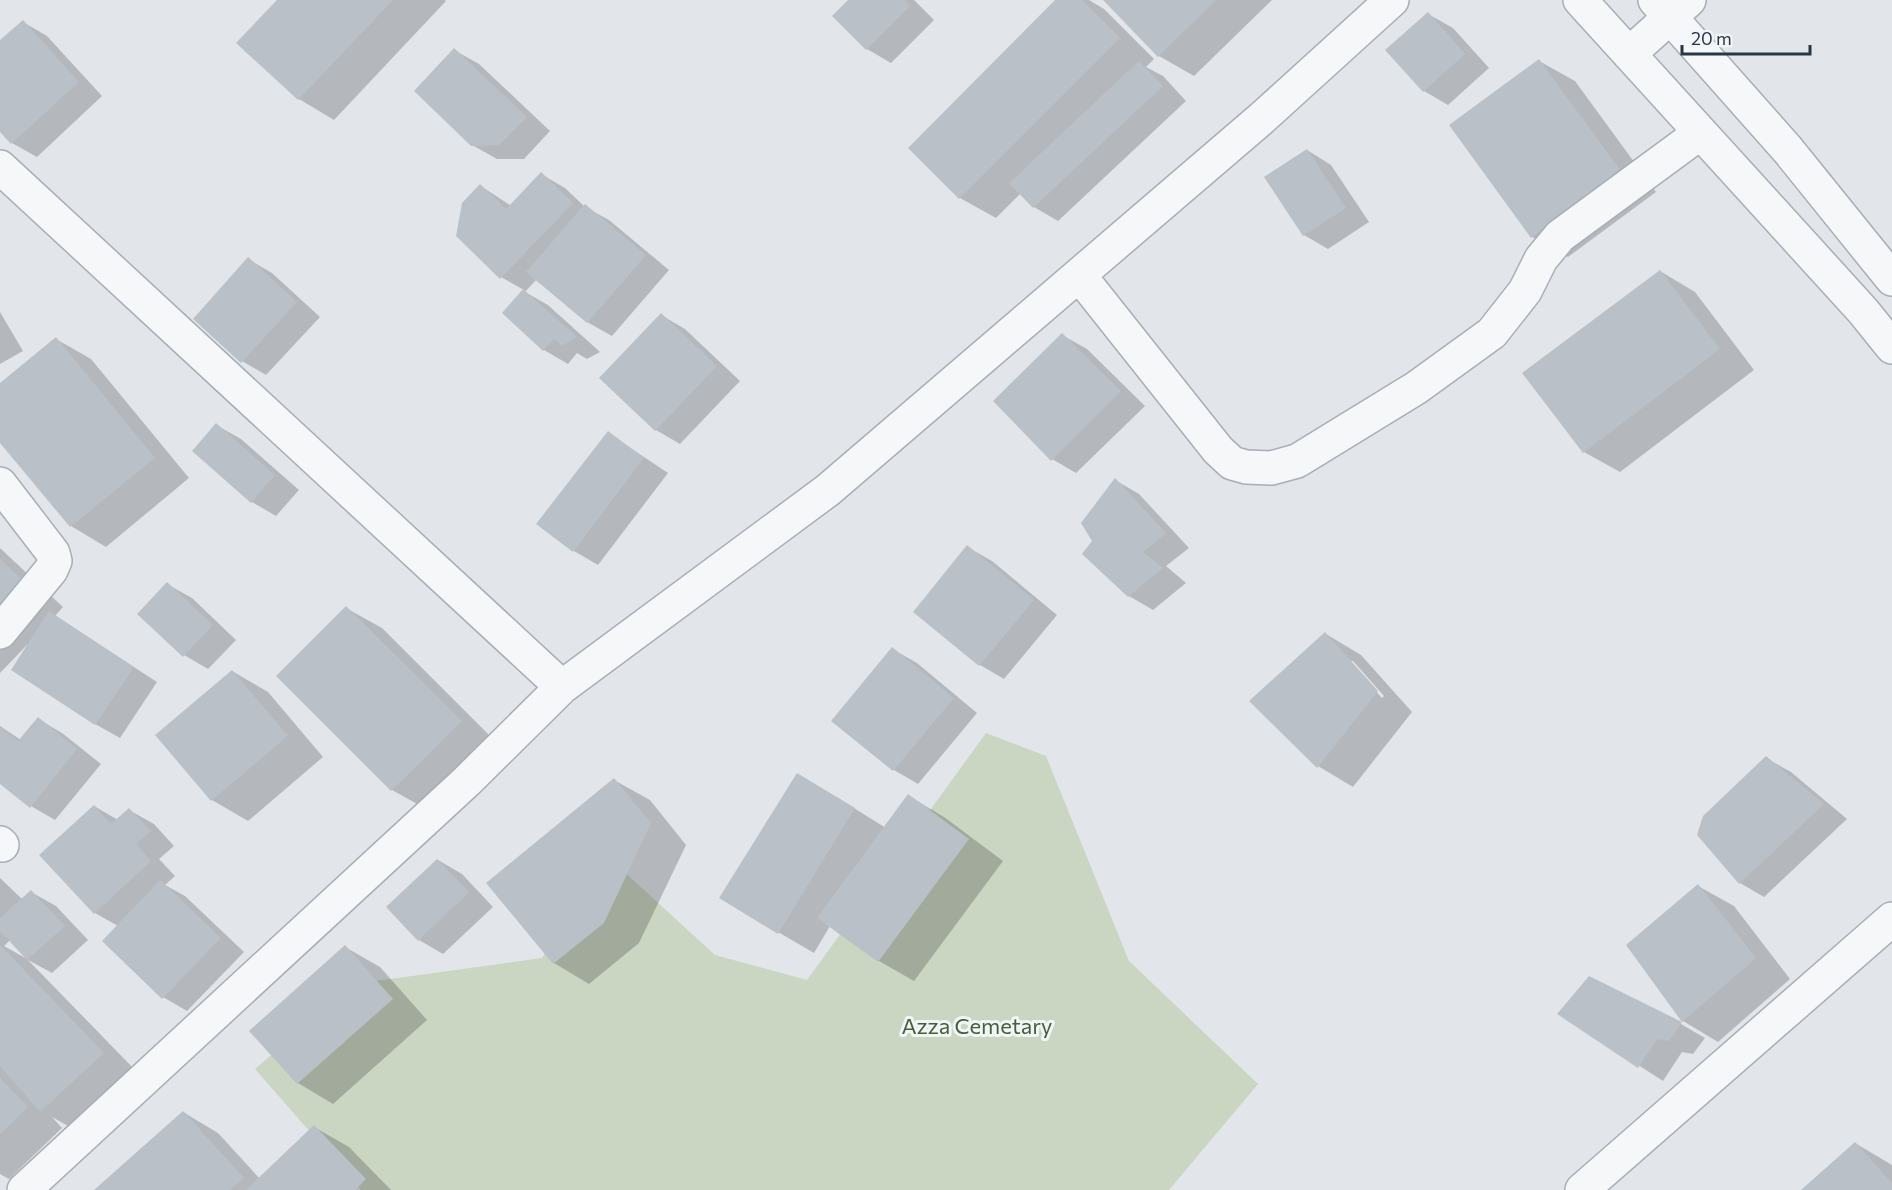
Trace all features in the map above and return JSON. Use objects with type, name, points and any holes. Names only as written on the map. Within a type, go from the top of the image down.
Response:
[{"type":"street","points":[[24,1190],[467,782],[562,687],[828,490],[1262,118],[1392,0]]},
{"type":"street","points":[[1580,0],[1863,311],[1892,347]]},
{"type":"street","points":[[1629,54],[1671,6],[1892,279]]},
{"type":"street","points":[[1079,275],[1218,450],[1232,463],[1246,467],[1271,468],[1297,461],[1416,388],[1492,333],[1525,291],[1545,254],[1560,236],[1700,133]]},
{"type":"street","points":[[0,167],[562,687]]},
{"type":"street","points":[[0,483],[53,553],[55,561],[51,570],[0,632]]},
{"type":"street","points":[[1582,1190],[1892,919]]},
{"type":"green space","name":"Azza Cemetary","points":[[986,733],[1046,756],[1129,961],[1258,1084],[1169,1190],[361,1190],[255,1069],[354,984],[542,958],[607,856],[715,955],[807,980]]},
{"type":"building","points":[[277,0],[393,0],[298,100],[236,43]]},
{"type":"building","points":[[848,0],[905,0],[910,6],[866,50],[832,16]]},
{"type":"building","points":[[1055,0],[1082,0],[1120,38],[959,199],[908,148]]},
{"type":"building","points":[[1103,0],[1216,0],[1158,57]]},
{"type":"building","points":[[1428,12],[1465,54],[1423,92],[1385,50]]},
{"type":"building","points":[[23,20],[79,82],[11,144],[0,132],[0,40]]},
{"type":"building","points":[[454,48],[527,117],[499,145],[471,146],[414,91]]},
{"type":"building","points":[[1539,59],[1621,171],[1531,238],[1449,125]]},
{"type":"building","points":[[1139,61],[1163,86],[1033,208],[1009,183]]},
{"type":"building","points":[[1307,149],[1346,208],[1303,236],[1264,177]]},
{"type":"building","points":[[541,172],[573,203],[500,279],[456,236],[462,203],[480,184],[506,209]]},
{"type":"building","points":[[585,204],[646,255],[587,323],[526,272]]},
{"type":"building","points":[[248,257],[297,302],[241,363],[193,319]]},
{"type":"building","points":[[1660,270],[1720,349],[1583,453],[1522,373]]},
{"type":"building","points":[[523,289],[577,337],[562,346],[554,339],[543,351],[502,313]]},
{"type":"building","points":[[661,313],[717,366],[655,431],[599,378]]},
{"type":"building","points":[[1062,333],[1121,391],[1051,461],[993,401]]},
{"type":"building","points":[[56,337],[155,458],[70,527],[0,443],[0,383]]},
{"type":"building","points":[[216,423],[275,475],[251,503],[192,451]]},
{"type":"building","points":[[608,431],[644,458],[573,552],[536,524]]},
{"type":"building","points":[[1115,478],[1166,533],[1143,552],[1163,568],[1128,597],[1082,554],[1092,541],[1081,523]]},
{"type":"building","points":[[967,545],[1034,600],[979,666],[913,612]]},
{"type":"building","points":[[0,559],[29,586],[0,616]]},
{"type":"building","points":[[167,582],[213,625],[183,657],[137,614]]},
{"type":"building","points":[[346,606],[462,721],[391,791],[276,676]]},
{"type":"building","points":[[49,611],[134,667],[95,725],[11,670]]},
{"type":"building","points":[[1325,632],[1378,691],[1317,768],[1249,701]]},
{"type":"building","points":[[892,647],[954,698],[893,771],[831,721]]},
{"type":"building","points":[[232,670],[288,736],[211,801],[155,735]]},
{"type":"building","points":[[38,717],[77,749],[30,808],[0,784],[0,727],[18,741]]},
{"type":"building","points":[[1766,756],[1824,804],[1739,884],[1697,835],[1703,816]]},
{"type":"building","points":[[797,773],[855,808],[778,934],[719,898]]},
{"type":"building","points":[[614,778],[651,823],[604,923],[553,964],[486,883]]},
{"type":"building","points":[[908,794],[969,839],[878,962],[817,918]]},
{"type":"building","points":[[94,805],[111,824],[129,808],[151,831],[136,844],[151,861],[94,914],[39,855]]},
{"type":"building","points":[[437,859],[469,892],[418,941],[386,907]]},
{"type":"building","points":[[160,880],[221,938],[162,999],[102,941]]},
{"type":"building","points":[[1698,884],[1756,958],[1682,1022],[1626,945]]},
{"type":"building","points":[[31,890],[65,926],[27,960],[0,931],[0,918]]},
{"type":"building","points":[[0,945],[104,1053],[40,1112],[0,1066]]},
{"type":"building","points":[[345,945],[393,999],[297,1084],[249,1031]]},
{"type":"building","points":[[1589,976],[1682,1022],[1669,1041],[1657,1039],[1638,1068],[1557,1014]]},
{"type":"building","points":[[0,1078],[28,1107],[0,1134]]},
{"type":"building","points":[[183,1111],[244,1178],[230,1190],[94,1190]]},
{"type":"building","points":[[314,1125],[366,1179],[355,1190],[246,1190]]},
{"type":"building","points":[[1855,1142],[1892,1183],[1892,1190],[1801,1190]]}]
